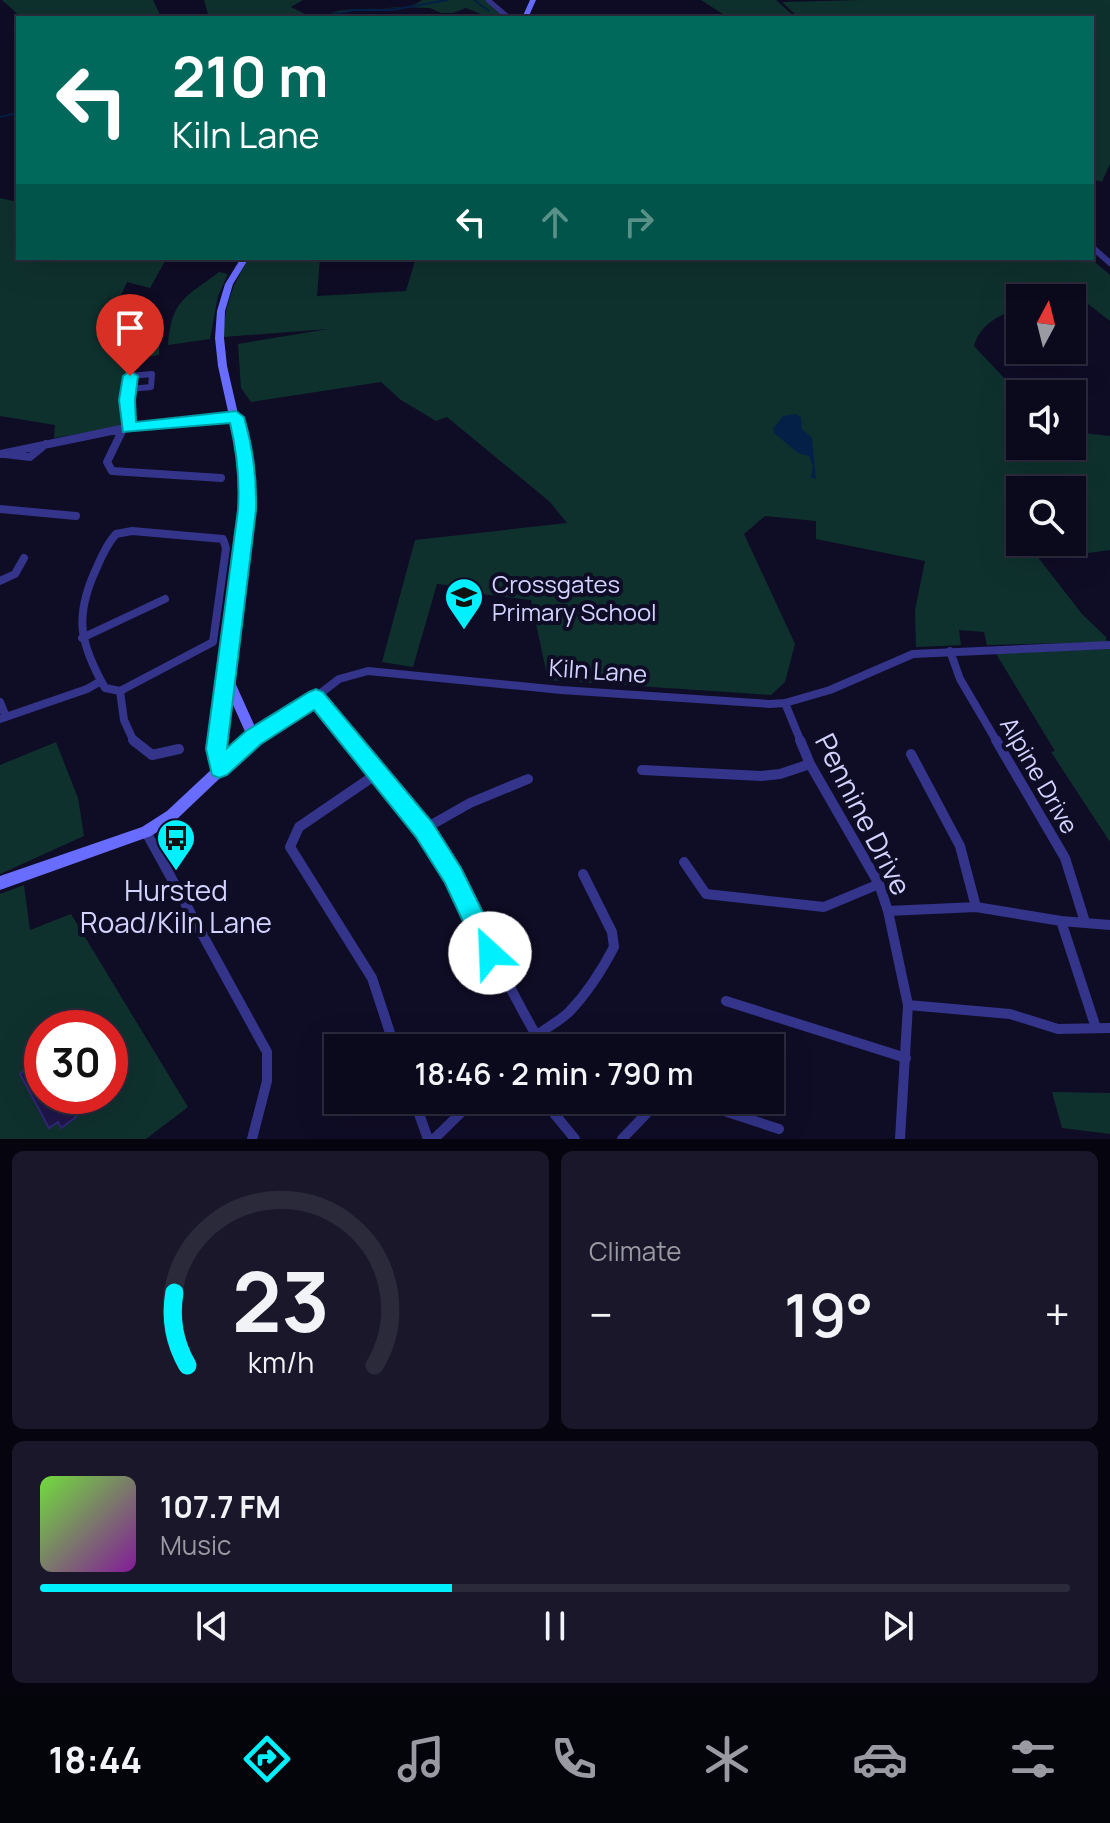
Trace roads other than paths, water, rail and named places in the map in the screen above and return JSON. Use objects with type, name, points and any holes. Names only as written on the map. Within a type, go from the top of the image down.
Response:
[{"type":"main road","points":[[219,768],[216,749],[227,679],[248,479],[236,417],[224,381],[217,337],[220,310],[228,285],[244,260]]},
{"type":"main road","points":[[0,883],[146,832],[172,815],[254,738],[227,679]]},
{"type":"street","points":[[488,0],[507,16]]},
{"type":"street","points":[[1094,249],[1110,263]]},
{"type":"street","points":[[130,389],[126,428],[107,462],[112,471],[221,478]]},
{"type":"street","points":[[0,454],[30,457],[47,443],[126,428],[236,417]]},
{"type":"street","points":[[0,509],[76,516]]},
{"type":"street","points":[[132,531],[212,536],[225,542],[213,642],[120,691],[108,689],[101,681],[82,638],[79,625],[83,599],[93,573],[116,534],[132,531]]},
{"type":"street","points":[[0,581],[15,574],[24,558]]},
{"type":"street","points":[[82,638],[165,599]]},
{"type":"street","name":"Kiln Lane","points":[[254,738],[347,675],[368,671],[576,691],[785,703],[830,690],[913,654],[1110,645]]},
{"type":"street","name":"Alpine Drive","points":[[950,651],[960,679],[1065,858],[1085,922]]},
{"type":"street","points":[[0,702],[3,718],[87,689],[101,681]]},
{"type":"street","points":[[120,691],[122,712],[136,746],[152,755],[179,749]]},
{"type":"street","points":[[316,698],[424,829],[453,875],[503,979],[535,1033],[550,1029],[558,1022],[578,1000],[614,947],[612,932],[583,874]]},
{"type":"street","name":"Pennine Drive","points":[[785,703],[810,764],[879,884],[888,911],[908,1005],[900,1139]]},
{"type":"street","points":[[911,754],[972,872],[976,907]]},
{"type":"street","points":[[646,772],[761,776],[780,774],[810,764]]},
{"type":"street","points":[[378,773],[299,827],[290,847],[372,978],[390,1034]]},
{"type":"street","points":[[424,829],[470,803],[528,779]]},
{"type":"street","points":[[146,832],[267,1052],[267,1081],[252,1139]]},
{"type":"street","points":[[684,862],[706,894],[824,907],[879,884]]},
{"type":"street","points":[[888,911],[976,907],[1061,921],[1110,925]]},
{"type":"street","points":[[1061,921],[1096,1028]]},
{"type":"street","points":[[726,1001],[906,1058]]},
{"type":"street","points":[[908,1005],[1010,1014],[1058,1029],[1110,1028]]},
{"type":"street","points":[[420,1114],[431,1139],[459,1114]]},
{"type":"street","points":[[554,1114],[575,1139]]},
{"type":"street","points":[[622,1139],[646,1114]]},
{"type":"street","points":[[733,1114],[779,1129]]},
{"type":"water","points":[[796,414],[801,417],[802,429],[812,438],[816,479],[811,478],[813,467],[809,456],[798,453],[774,433],[773,429],[783,416]]},
{"type":"waterway","points":[[326,16],[354,10],[392,10],[447,0]]},
{"type":"waterway","points":[[474,0],[489,11]]},
{"type":"waterway","points":[[0,117],[16,113]]},
{"type":"place","name":"Crossgates Primary School","points":[[464,631]]},
{"type":"place","name":"Hursted Road/Kiln Lane","points":[[176,872]]}]
